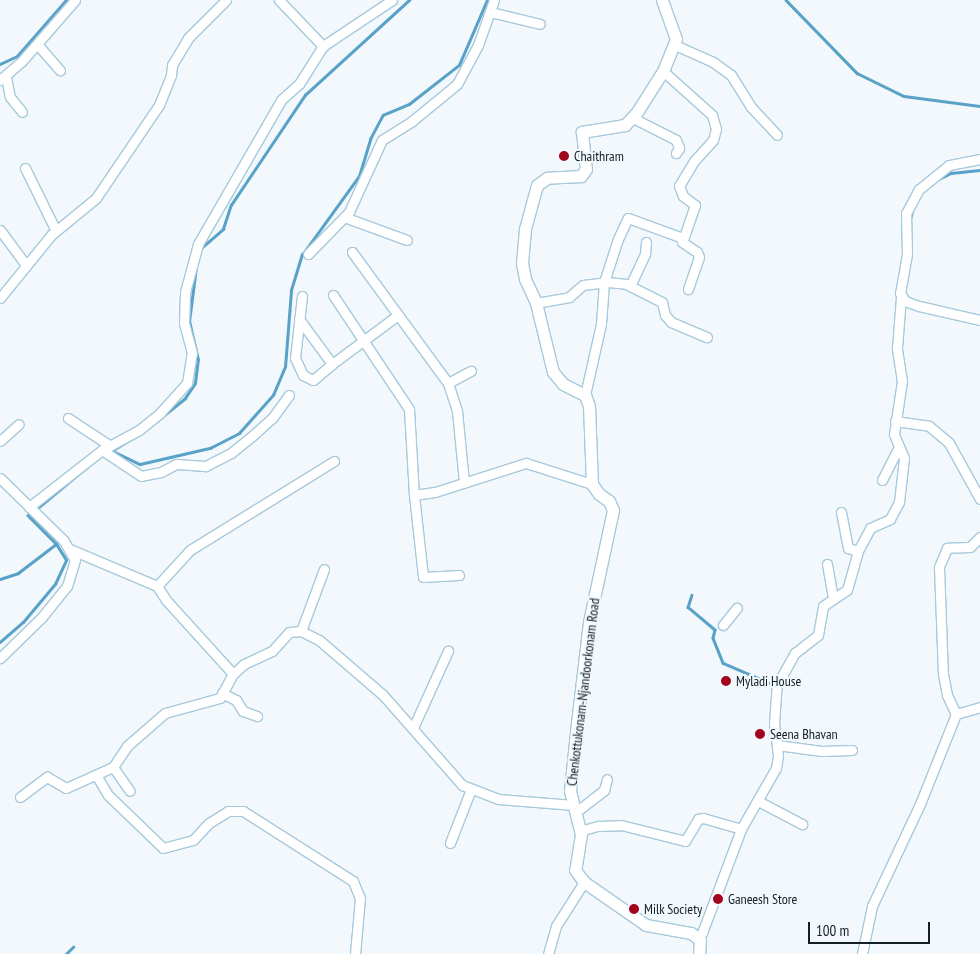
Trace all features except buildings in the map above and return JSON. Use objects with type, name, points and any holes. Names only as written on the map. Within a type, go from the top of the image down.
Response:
[{"type":"main road","points":[[592,484],[590,413],[585,396],[563,384],[553,372],[536,303],[525,279],[522,263],[525,229],[538,185],[548,178],[581,176],[586,169],[582,132],[619,127],[633,118],[663,71],[675,45],[676,33],[662,0]]},
{"type":"main road","name":"Chenkottukonam-Njandoorkonam Road","points":[[584,882],[575,870],[580,831],[570,791],[589,622],[612,510],[610,502],[599,494],[592,484]]},
{"type":"main road","points":[[584,882],[646,925],[691,933],[700,940],[698,954]]},
{"type":"street","points":[[22,112],[10,98],[3,78],[37,44],[75,0]]},
{"type":"street","points":[[0,298],[26,264],[56,231],[96,198],[159,105],[171,75],[172,65],[188,38],[226,0]]},
{"type":"street","points":[[279,0],[323,46]]},
{"type":"street","points":[[29,507],[105,448],[139,430],[187,384],[192,353],[184,323],[185,292],[198,244],[281,100],[299,84],[323,46],[392,0]]},
{"type":"street","points":[[308,254],[344,217],[382,140],[412,121],[458,84],[478,45],[494,0]]},
{"type":"street","points":[[490,12],[540,24]]},
{"type":"street","points":[[37,44],[60,70]]},
{"type":"street","points":[[675,45],[713,62],[731,75],[751,107],[777,135]]},
{"type":"street","points":[[663,71],[712,115],[716,129],[713,140],[694,162],[679,186],[683,196],[695,205],[682,242],[698,252],[699,257],[688,289]]},
{"type":"street","points":[[633,118],[676,140],[679,148],[676,153]]},
{"type":"street","points":[[697,938],[702,933],[740,829],[776,768],[777,745],[774,724],[777,685],[795,653],[818,635],[823,606],[833,597],[848,590],[858,551],[870,528],[890,519],[899,502],[904,458],[894,434],[902,381],[897,348],[907,254],[906,213],[919,189],[949,165],[980,159]]},
{"type":"street","points":[[25,168],[56,231]]},
{"type":"street","points":[[344,217],[407,240]]},
{"type":"street","points":[[585,396],[601,324],[604,282],[618,239],[628,218],[683,238]]},
{"type":"street","points":[[0,230],[26,264]]},
{"type":"street","points":[[630,286],[645,254],[646,242]]},
{"type":"street","points":[[352,252],[448,383],[457,411],[464,483]]},
{"type":"street","points":[[536,303],[569,297],[578,287],[604,282],[630,286],[662,302],[665,315],[671,322],[707,337]]},
{"type":"street","points":[[333,295],[365,339],[409,409],[414,495],[422,577],[459,575]]},
{"type":"street","points":[[302,296],[295,358],[303,375],[312,380],[398,315]]},
{"type":"street","points":[[902,298],[919,306],[980,320]]},
{"type":"street","points":[[299,319],[332,364]]},
{"type":"street","points":[[448,383],[470,370]]},
{"type":"street","points":[[68,418],[141,476],[161,472],[182,463],[205,466],[231,453],[272,418],[289,395]]},
{"type":"street","points":[[895,421],[929,426],[949,443],[980,499]]},
{"type":"street","points":[[0,441],[19,424]]},
{"type":"street","points":[[882,480],[899,447]]},
{"type":"street","points":[[157,586],[190,550],[334,461]]},
{"type":"street","points":[[414,495],[464,483],[526,464],[592,484]]},
{"type":"street","points":[[1,481],[72,550],[157,586],[166,600],[233,674]]},
{"type":"street","points":[[842,512],[848,548],[858,551]]},
{"type":"street","points":[[862,954],[872,906],[920,804],[956,714],[943,674],[939,567],[947,548],[970,547],[980,537]]},
{"type":"street","points":[[0,658],[42,617],[67,586],[74,560],[72,550]]},
{"type":"street","points":[[827,564],[833,597]]},
{"type":"street","points":[[301,631],[324,569]]},
{"type":"street","points":[[723,625],[737,608]]},
{"type":"street","points":[[20,797],[48,777],[66,788],[114,768],[127,746],[165,713],[220,698],[233,674],[244,664],[272,651],[289,632],[301,631],[337,655],[383,696],[413,728],[446,768],[471,789],[498,799],[575,809],[604,790],[606,779]]},
{"type":"street","points":[[413,728],[448,651]]},
{"type":"street","points":[[222,693],[236,700],[243,711],[257,716]]},
{"type":"street","points":[[956,714],[980,707]]},
{"type":"street","points":[[777,745],[822,750],[852,750]]},
{"type":"street","points":[[114,768],[130,791]]},
{"type":"street","points":[[96,775],[108,795],[163,848],[193,840],[209,823],[228,811],[243,811],[353,881],[360,898],[355,954]]},
{"type":"street","points":[[450,843],[471,789]]},
{"type":"street","points":[[758,801],[802,824]]},
{"type":"street","points":[[580,831],[598,826],[621,825],[685,840],[698,819],[703,818],[740,829]]},
{"type":"street","points":[[548,954],[556,926],[584,882]]},
{"type":"waterway","points":[[0,64],[17,56],[66,0]]},
{"type":"waterway","points":[[199,250],[223,229],[231,205],[305,95],[409,0]]},
{"type":"waterway","points":[[113,451],[140,464],[210,448],[239,433],[273,395],[285,367],[291,290],[302,255],[359,176],[370,139],[383,115],[409,104],[459,65],[487,0]]},
{"type":"waterway","points":[[786,0],[857,73],[904,96],[980,106]]},
{"type":"waterway","points":[[937,180],[951,173],[980,170]]},
{"type":"waterway","points":[[910,219],[913,208]]},
{"type":"waterway","points":[[157,421],[185,398],[195,383],[198,360],[189,322],[196,267]]},
{"type":"waterway","points":[[113,450],[136,436]]},
{"type":"waterway","points":[[39,507],[87,467]]},
{"type":"waterway","points":[[0,642],[23,622],[55,584],[66,560],[56,544],[28,516]]},
{"type":"waterway","points":[[0,579],[18,573],[56,544]]},
{"type":"waterway","points":[[692,595],[688,607],[715,630],[713,638],[723,663],[772,684]]},
{"type":"waterway","points":[[66,954],[73,947]]},
{"type":"place","name":"Chaithram","points":[[564,156]]},
{"type":"place","name":"Myladi House","points":[[726,681]]},
{"type":"place","name":"Seena Bhavan","points":[[760,734]]},
{"type":"place","name":"Ganeesh Store","points":[[718,899]]},
{"type":"place","name":"Milk Society","points":[[634,909]]}]
